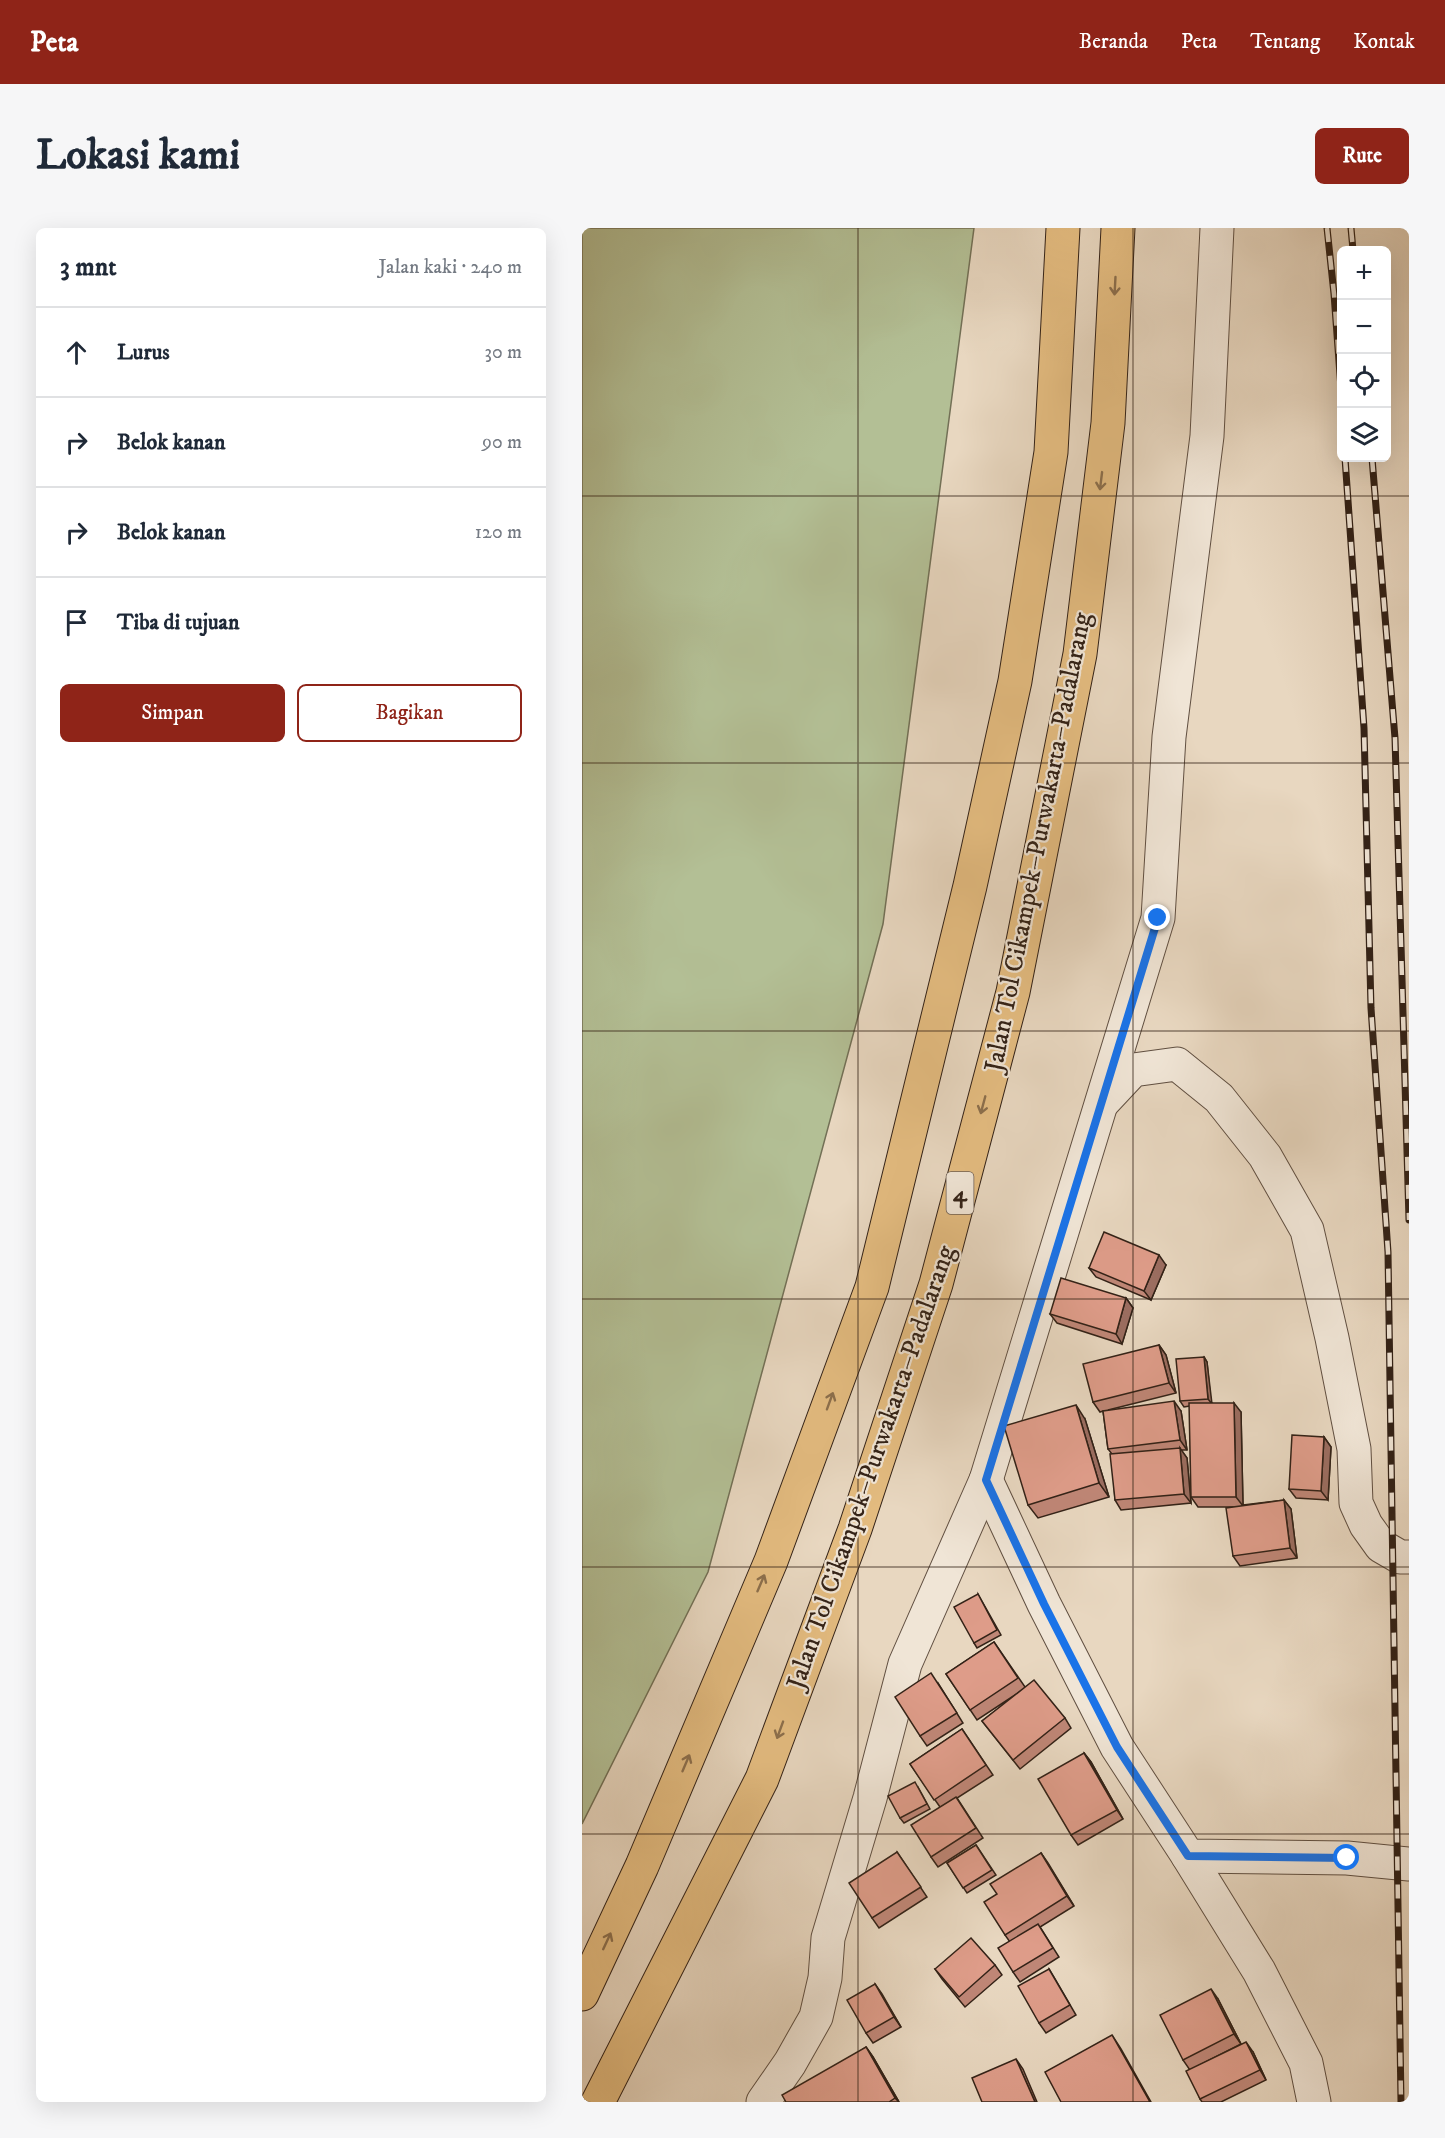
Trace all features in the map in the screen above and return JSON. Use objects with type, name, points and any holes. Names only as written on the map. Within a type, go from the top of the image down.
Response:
[{"type":"highway","name":"Jalan Tol Cikampek–Purwakarta–Padalarang","points":[[582,1994],[642,1866],[771,1561],[872,1287],[970,886],[1015,681],[1051,452],[1063,228]]},
{"type":"highway","name":"Jalan Tol Cikampek–Purwakarta–Padalarang","points":[[598,2102],[762,1779],[855,1529],[936,1284],[1013,992],[1080,654],[1108,423],[1118,228]]},
{"type":"street","points":[[763,2102],[790,2063],[816,2018],[825,1978],[828,1938],[870,1798],[905,1664],[986,1480],[1158,918],[1169,737],[1207,436],[1217,228]]},
{"type":"street","points":[[1100,1105],[1133,1070],[1177,1064],[1220,1098],[1265,1156],[1307,1230],[1354,1449],[1356,1503],[1366,1525],[1381,1546],[1400,1557],[1409,1557]]},
{"type":"street","points":[[986,1480],[1044,1604],[1117,1747],[1259,1971],[1306,2063],[1314,2102]]},
{"type":"street","points":[[1188,1856],[1347,1858],[1409,1864]]},
{"type":"green space","points":[[582,228],[974,228],[883,924],[708,1572],[582,1824]]},
{"type":"building","points":[[1104,1232],[1159,1255],[1144,1291],[1089,1268]]},
{"type":"building","points":[[1061,1278],[1126,1298],[1116,1334],[1050,1314]]},
{"type":"building","points":[[1159,1345],[1169,1383],[1093,1402],[1083,1364]]},
{"type":"building","points":[[1204,1357],[1208,1399],[1180,1401],[1176,1359]]},
{"type":"building","points":[[1174,1401],[1180,1440],[1108,1449],[1103,1411]]},
{"type":"building","points":[[1189,1403],[1234,1403],[1236,1497],[1191,1497]]},
{"type":"building","points":[[1076,1405],[1099,1483],[1028,1505],[1004,1426]]},
{"type":"building","points":[[1292,1435],[1324,1437],[1321,1491],[1289,1489]]},
{"type":"building","points":[[1180,1448],[1184,1494],[1115,1500],[1110,1454]]},
{"type":"building","points":[[1284,1500],[1290,1548],[1233,1556],[1226,1508]]},
{"type":"building","points":[[978,1594],[997,1630],[974,1643],[954,1607]]},
{"type":"building","points":[[994,1642],[1018,1678],[970,1710],[946,1674]]},
{"type":"building","points":[[931,1673],[957,1713],[920,1736],[895,1697]]},
{"type":"building","points":[[1034,1680],[1065,1718],[1013,1760],[982,1721]]},
{"type":"building","points":[[962,1729],[986,1765],[934,1800],[910,1764]]},
{"type":"building","points":[[1084,1753],[1117,1810],[1071,1835],[1038,1779]]},
{"type":"building","points":[[915,1782],[927,1804],[900,1818],[888,1796]]},
{"type":"building","points":[[956,1797],[976,1828],[931,1857],[911,1825]]},
{"type":"building","points":[[976,1845],[992,1870],[963,1888],[947,1863]]},
{"type":"building","points":[[897,1852],[921,1887],[872,1918],[849,1883]]},
{"type":"building","points":[[1041,1853],[1067,1896],[1005,1935],[984,1902],[997,1894],[990,1884]]},
{"type":"building","points":[[1038,1924],[1053,1948],[1013,1972],[998,1948]]},
{"type":"building","points":[[971,1938],[995,1965],[959,1997],[935,1969]]},
{"type":"building","points":[[1049,1969],[1070,2005],[1039,2023],[1018,1986]]},
{"type":"building","points":[[875,1984],[894,2017],[866,2033],[847,2000]]},
{"type":"building","points":[[1211,1989],[1234,2034],[1183,2060],[1160,2015]]},
{"type":"building","points":[[1112,2035],[1150,2102],[1061,2102],[1045,2072]]},
{"type":"building","points":[[1246,2042],[1260,2070],[1200,2099],[1186,2071]]},
{"type":"building","points":[[866,2047],[895,2098],[889,2102],[786,2102],[782,2095]]},
{"type":"building","points":[[1016,2059],[1035,2102],[982,2102],[972,2078]]},
{"type":"railway","points":[[1327,228],[1338,354]]},
{"type":"railway","points":[[1351,228],[1353,246]]},
{"type":"railway","points":[[1345,462],[1364,728],[1371,1008],[1388,1252],[1401,2102]]},
{"type":"railway","points":[[1372,462],[1395,738],[1409,1220]]},
{"type":"route","points":[[1158,918],[986,1480],[1044,1604],[1117,1747],[1188,1856],[1347,1858]]}]
